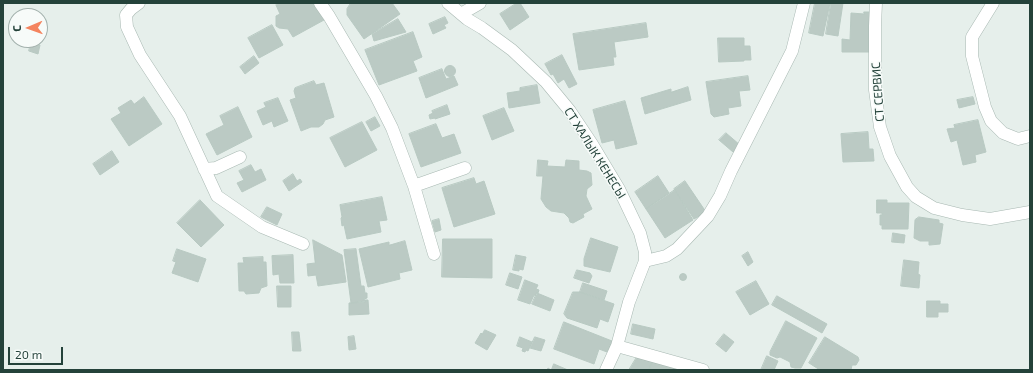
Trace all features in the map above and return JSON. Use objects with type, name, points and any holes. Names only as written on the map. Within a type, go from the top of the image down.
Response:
[{"type":"street","points":[[139,3],[126,15],[127,27],[140,55],[180,116],[217,196],[262,227],[303,244]]},
{"type":"street","points":[[320,3],[376,96],[392,128],[414,186],[434,254]]},
{"type":"street","name":"СТ ХАЛЫК КЕНЕСЫ","points":[[448,3],[512,50],[532,67],[546,82],[570,111],[619,189],[640,233],[645,252],[645,261],[629,302],[617,346],[606,370]]},
{"type":"street","points":[[461,14],[480,3]]},
{"type":"street","points":[[645,261],[666,256],[677,249],[708,216],[720,196],[730,171],[792,50],[799,28],[804,3]]},
{"type":"street","name":"СТ СЕРВИС","points":[[876,3],[875,90],[880,127],[890,156],[907,187],[916,197],[934,208],[962,216],[990,219],[1030,212]]},
{"type":"street","points":[[993,3],[972,37],[972,56],[985,107],[991,121],[1003,133],[1018,139],[1030,136]]},
{"type":"street","points":[[204,169],[216,168],[240,157]]},
{"type":"street","points":[[414,186],[464,168]]},
{"type":"street","points":[[617,346],[703,370]]},
{"type":"building","points":[[279,3],[315,3],[324,20],[293,37],[288,29],[279,28],[276,26],[276,16],[280,14],[276,5]]},
{"type":"building","points":[[351,3],[392,3],[400,14],[364,39],[347,15],[347,9]]},
{"type":"building","points":[[517,3],[520,3],[529,17],[510,30],[500,14]]},
{"type":"building","points":[[815,3],[830,3],[823,36],[809,33]]},
{"type":"building","points":[[831,3],[843,3],[838,36],[826,34]]},
{"type":"building","points":[[864,12],[872,12],[872,52],[842,52],[842,39],[850,40],[851,13],[864,14]]},
{"type":"building","points":[[445,17],[448,23],[444,25],[446,28],[433,34],[429,24]]},
{"type":"building","points":[[398,19],[406,32],[374,41],[372,34]]},
{"type":"building","points":[[646,23],[648,37],[614,42],[616,57],[613,57],[614,65],[579,70],[573,34]]},
{"type":"building","points":[[272,25],[283,45],[259,58],[248,38]]},
{"type":"building","points":[[413,32],[422,57],[413,61],[417,71],[379,85],[365,50]]},
{"type":"building","points":[[718,38],[744,38],[744,46],[750,46],[751,60],[719,62]]},
{"type":"building","points":[[30,48],[39,48],[38,54],[29,51]]},
{"type":"building","points":[[562,55],[577,84],[569,88],[564,79],[558,83],[553,74],[551,75],[545,64]]},
{"type":"building","points":[[254,56],[259,63],[245,74],[240,67]]},
{"type":"building","points":[[448,66],[452,66],[454,67],[454,75],[448,76],[445,73],[445,69]]},
{"type":"building","points":[[442,69],[446,79],[454,76],[458,85],[426,98],[419,78]]},
{"type":"building","points":[[748,76],[750,90],[739,91],[741,106],[728,108],[729,114],[714,117],[711,114],[706,82]]},
{"type":"building","points":[[314,81],[316,85],[324,83],[334,117],[325,120],[319,127],[311,127],[301,131],[290,100],[296,98],[294,91],[295,88]]},
{"type":"building","points":[[537,85],[540,103],[509,108],[507,93],[520,91],[520,88]]},
{"type":"building","points":[[688,87],[691,100],[645,114],[641,98],[671,89],[671,92]]},
{"type":"building","points":[[144,97],[162,124],[129,146],[111,119],[121,113],[118,108],[131,100],[134,104]]},
{"type":"building","points":[[973,97],[975,104],[959,108],[957,100]]},
{"type":"building","points":[[278,98],[288,121],[274,127],[272,121],[263,125],[257,111],[266,107],[264,103]]},
{"type":"building","points":[[625,101],[637,144],[616,149],[614,140],[602,143],[593,110]]},
{"type":"building","points":[[447,105],[450,114],[435,119],[430,119],[429,115],[433,113],[432,111]]},
{"type":"building","points":[[238,107],[252,137],[217,155],[206,134],[224,125],[220,116]]},
{"type":"building","points":[[504,108],[514,131],[492,140],[483,116]]},
{"type":"building","points":[[375,117],[380,126],[371,131],[366,122]]},
{"type":"building","points":[[978,120],[986,152],[975,155],[976,162],[963,165],[957,140],[951,142],[947,129],[955,128],[954,125]]},
{"type":"building","points":[[362,122],[377,150],[345,167],[330,138]]},
{"type":"building","points":[[436,124],[442,138],[454,134],[461,153],[421,167],[409,134]]},
{"type":"building","points":[[868,132],[869,149],[873,149],[874,161],[843,162],[841,134]]},
{"type":"building","points":[[726,133],[740,145],[733,152],[719,140]]},
{"type":"building","points":[[112,151],[119,162],[100,175],[93,164]]},
{"type":"building","points":[[538,160],[548,161],[547,166],[565,167],[566,160],[579,161],[579,170],[591,173],[592,185],[587,189],[586,196],[592,209],[583,214],[584,217],[573,223],[570,222],[569,218],[564,213],[551,211],[546,207],[541,199],[543,176],[537,176]]},
{"type":"building","points":[[251,165],[255,172],[261,169],[266,180],[242,192],[237,183],[244,180],[239,171]]},
{"type":"building","points":[[293,174],[297,181],[300,179],[302,182],[289,191],[283,181]]},
{"type":"building","points":[[658,176],[669,193],[646,209],[635,192]]},
{"type":"building","points":[[474,178],[476,184],[484,181],[495,214],[454,227],[442,188]]},
{"type":"building","points":[[685,181],[706,212],[694,219],[674,189]]},
{"type":"building","points":[[675,190],[693,220],[665,238],[646,209]]},
{"type":"building","points":[[382,197],[387,220],[379,221],[381,232],[347,239],[344,225],[342,226],[340,205]]},
{"type":"building","points":[[200,200],[224,225],[201,247],[177,223]]},
{"type":"building","points":[[877,200],[887,200],[887,203],[909,203],[908,229],[882,229],[882,225],[880,225],[880,215],[882,215],[882,213],[877,213]]},
{"type":"building","points":[[267,207],[282,214],[277,225],[261,217]]},
{"type":"building","points":[[919,217],[939,220],[939,223],[943,224],[940,244],[929,245],[929,241],[920,241],[914,238],[915,220]]},
{"type":"building","points":[[439,219],[441,230],[435,232],[432,221]]},
{"type":"building","points":[[893,233],[905,235],[904,243],[892,242]]},
{"type":"building","points":[[591,238],[618,247],[610,272],[584,266],[584,259]]},
{"type":"building","points":[[443,239],[492,239],[492,278],[442,277]]},
{"type":"building","points":[[313,240],[342,255],[346,282],[318,286],[316,275],[308,276],[307,264],[315,263]]},
{"type":"building","points":[[405,241],[412,270],[399,273],[400,279],[368,287],[359,249],[389,242],[389,245]]},
{"type":"building","points":[[177,249],[206,259],[198,282],[172,273],[176,262],[173,261]]},
{"type":"building","points":[[356,249],[361,286],[364,286],[365,293],[367,293],[367,298],[364,299],[365,301],[351,303],[344,250]]},
{"type":"building","points":[[748,252],[753,262],[748,266],[742,256]]},
{"type":"building","points":[[293,255],[294,283],[280,283],[279,274],[273,275],[272,256]]},
{"type":"building","points":[[516,255],[526,257],[523,270],[513,270]]},
{"type":"building","points":[[263,257],[263,262],[266,262],[267,286],[261,288],[259,293],[246,294],[244,291],[239,291],[238,263],[244,263],[243,258]]},
{"type":"building","points":[[904,260],[919,262],[919,288],[901,286]]},
{"type":"building","points":[[577,270],[590,273],[592,276],[589,283],[574,278]]},
{"type":"building","points":[[510,273],[522,277],[518,289],[506,285]]},
{"type":"building","points":[[683,274],[686,277],[683,280],[680,277]]},
{"type":"building","points":[[525,280],[538,285],[536,289],[539,290],[538,293],[536,296],[534,295],[530,304],[518,300]]},
{"type":"building","points":[[756,281],[769,304],[750,315],[736,292]]},
{"type":"building","points":[[583,283],[607,291],[604,300],[580,292]]},
{"type":"building","points":[[277,286],[291,286],[291,307],[278,307]]},
{"type":"building","points":[[573,292],[580,292],[614,304],[608,322],[600,319],[597,328],[567,318],[564,314]]},
{"type":"building","points":[[537,293],[554,300],[550,311],[532,304]]},
{"type":"building","points":[[777,296],[827,324],[822,333],[772,305]]},
{"type":"building","points":[[365,300],[368,300],[369,314],[349,315],[349,303],[365,302]]},
{"type":"building","points":[[927,301],[940,301],[940,304],[948,304],[948,312],[938,312],[938,317],[927,317]]},
{"type":"building","points":[[786,321],[817,338],[801,368],[791,367],[790,362],[780,357],[777,358],[770,355],[770,352]]},
{"type":"building","points":[[564,322],[612,341],[607,352],[599,349],[594,364],[554,349]]},
{"type":"building","points":[[633,324],[655,329],[653,339],[631,334]]},
{"type":"building","points":[[485,330],[496,335],[487,350],[475,343],[481,333],[482,334]]},
{"type":"building","points":[[292,332],[299,332],[301,351],[293,351]]},
{"type":"building","points":[[724,334],[734,342],[726,352],[716,344]]},
{"type":"building","points":[[354,336],[356,349],[349,350],[348,337]]},
{"type":"building","points":[[520,337],[532,342],[528,351],[522,351],[523,348],[517,346]]},
{"type":"building","points":[[535,337],[545,340],[541,351],[530,348]]},
{"type":"building","points":[[825,337],[858,357],[859,360],[856,365],[852,365],[851,370],[820,370],[809,363]]},
{"type":"building","points":[[767,356],[778,361],[774,370],[761,370]]},
{"type":"building","points":[[637,357],[653,360],[649,370],[629,370]]},
{"type":"building","points":[[653,360],[686,370],[649,370]]},
{"type":"building","points":[[554,364],[568,370],[551,370]]}]
